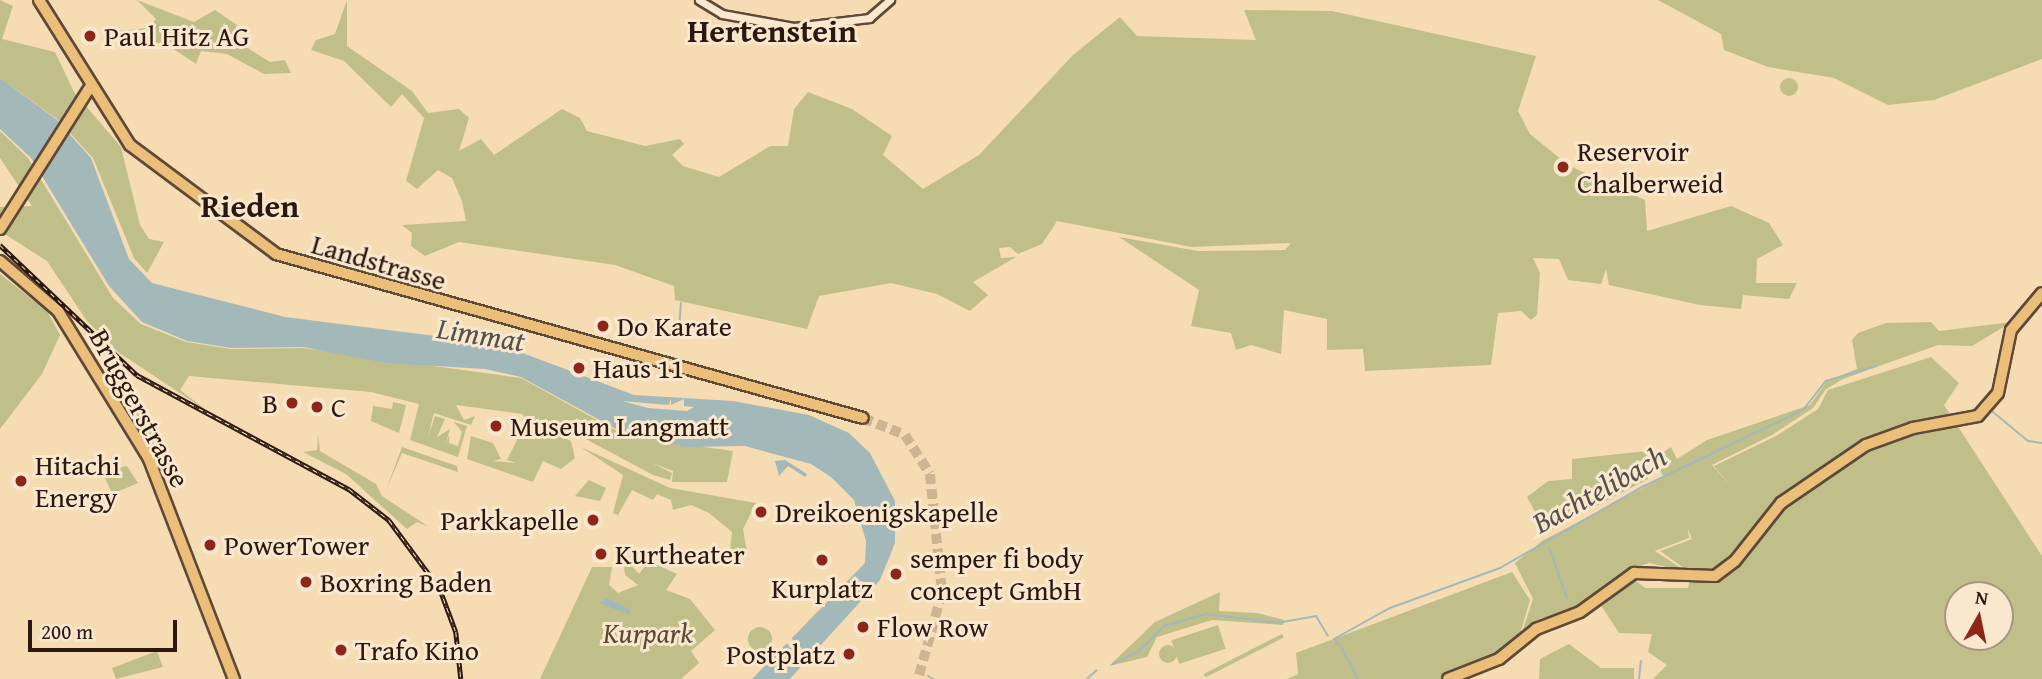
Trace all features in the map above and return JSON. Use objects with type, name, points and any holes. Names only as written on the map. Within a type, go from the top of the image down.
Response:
[{"type":"main road","name":"Landstrasse","points":[[39,0],[90,87],[140,155],[276,254],[459,310],[691,365],[861,417]]},
{"type":"main road","points":[[0,229],[90,87]]},
{"type":"main road","name":"Bruggerstrasse","points":[[0,261],[58,311],[149,459],[234,679]]},
{"type":"main road","points":[[1448,679],[1499,659],[1536,629],[1580,612],[1634,573],[1715,576],[1735,561],[1773,510],[1842,460],[1897,432],[1965,422],[1996,398],[2009,336],[2042,293]]},
{"type":"street","points":[[699,0],[722,14],[784,27],[870,18],[890,0]]},
{"type":"green space","points":[[0,0],[13,6],[2,39],[55,52],[74,92],[121,147],[140,225],[149,239],[164,242],[147,273],[134,258],[93,158],[57,119],[0,78]]},
{"type":"green space","points":[[137,0],[194,22],[215,10],[237,25],[232,38],[270,62],[285,60],[291,73],[264,74],[227,54],[201,51],[196,64],[172,48],[118,31],[147,28],[156,19]]},
{"type":"green space","points":[[347,0],[347,46],[412,91],[428,113],[459,109],[469,118],[459,151],[481,139],[494,155],[562,109],[580,118],[587,131],[645,146],[680,139],[684,144],[672,155],[683,166],[719,177],[770,146],[788,146],[794,109],[808,92],[852,109],[892,136],[883,155],[923,189],[979,155],[1073,55],[1120,17],[1137,36],[1256,40],[1244,10],[1332,11],[1536,56],[1518,111],[1530,134],[1568,165],[1645,200],[1647,231],[1731,206],[1769,223],[1783,245],[1757,259],[1756,283],[1797,283],[1789,299],[1743,295],[1741,309],[1700,305],[1609,285],[1606,269],[1601,284],[1568,280],[1559,259],[1533,258],[1540,273],[1537,315],[1531,320],[1521,311],[1498,313],[1491,365],[1365,371],[1363,349],[1327,350],[1327,319],[1284,310],[1281,354],[1251,345],[1236,350],[1231,333],[1191,326],[1199,290],[1119,237],[1198,251],[1285,250],[1291,243],[1192,247],[1057,221],[1042,244],[1018,254],[1010,247],[999,248],[1001,258],[1016,257],[973,282],[988,295],[970,311],[937,294],[891,283],[819,296],[807,329],[675,300],[674,286],[615,265],[459,242],[425,256],[411,246],[412,233],[402,225],[466,221],[462,201],[452,178],[438,170],[417,189],[406,181],[424,118],[402,94],[391,107],[344,61],[311,50],[316,40],[335,34]]},
{"type":"green space","points":[[1658,0],[2042,0],[2042,59],[1934,100],[1888,105],[1834,78],[1768,67],[1724,50],[1721,34]]},
{"type":"green space","points":[[1789,78],[1795,81],[1798,87],[1795,93],[1789,96],[1783,93],[1780,87],[1783,81]]},
{"type":"green space","points":[[0,131],[28,158],[113,298],[141,324],[186,342],[231,349],[303,348],[521,378],[626,436],[733,451],[727,482],[672,482],[673,471],[652,463],[672,473],[670,480],[653,475],[556,423],[552,432],[571,441],[575,458],[561,469],[543,461],[533,482],[467,459],[471,436],[493,443],[501,459],[493,461],[516,463],[507,460],[524,426],[533,426],[522,414],[456,405],[464,420],[475,416],[471,425],[434,413],[428,437],[435,416],[445,419],[437,437],[450,429],[445,446],[449,435],[449,443],[458,446],[462,432],[454,422],[467,426],[458,457],[410,440],[419,404],[371,392],[189,376],[180,390],[210,413],[118,352],[87,321],[47,261],[0,231],[0,207],[32,206],[0,158]]},
{"type":"green space","points":[[0,274],[47,311],[60,335],[42,374],[0,429]]},
{"type":"green space","points":[[1931,322],[1939,331],[2012,322],[1972,346],[1938,345],[1843,379],[1826,389],[1813,408],[1772,435],[1712,465],[1730,485],[1714,466],[1776,436],[1818,409],[1828,390],[1931,357],[1959,383],[1944,405],[2042,556],[2042,679],[1653,679],[1667,665],[1648,652],[1652,634],[1619,633],[1600,604],[1632,578],[1645,588],[1688,588],[1691,573],[1660,551],[1692,539],[1688,529],[1689,538],[1655,551],[1687,572],[1649,563],[1632,569],[1575,611],[1542,618],[1522,632],[1533,599],[1515,563],[1542,541],[1664,477],[1653,459],[1671,447],[1677,459],[1707,440],[1810,405],[1827,381],[1857,369],[1852,340],[1858,333],[1886,323]]},
{"type":"green space","points":[[117,385],[132,390],[128,401],[147,416],[156,451],[167,462],[160,462]]},
{"type":"green space","points":[[393,402],[406,405],[399,433],[371,421],[373,406],[392,409]]},
{"type":"green space","points":[[318,435],[320,451],[376,484],[382,496],[429,527],[417,522],[407,529],[346,474],[303,452],[317,450]]},
{"type":"green space","points":[[402,447],[457,466],[458,472],[402,453],[386,490]]},
{"type":"green space","points":[[581,447],[670,488],[756,503],[743,529],[747,552],[730,552],[732,532],[709,513],[691,505],[673,510],[671,500],[657,494],[653,500],[632,490],[618,515],[613,513],[623,475]]},
{"type":"green space","points":[[1647,451],[1648,479],[1546,532],[1527,497],[1548,481],[1572,479],[1572,459]]},
{"type":"green space","points":[[127,466],[138,483],[112,494],[102,471]]},
{"type":"green space","points":[[589,480],[606,488],[600,501],[575,496]]},
{"type":"green space","name":"Kurpark","points":[[623,556],[639,574],[649,561],[677,574],[666,590],[690,599],[715,630],[691,651],[699,663],[681,679],[540,679],[592,567],[612,567],[609,585],[618,593],[638,585],[625,575]]},
{"type":"green space","points":[[1512,572],[1530,600],[1519,638],[1498,655],[1451,670],[1454,679],[1287,679],[1298,674],[1296,653]]},
{"type":"green space","points":[[1220,592],[1219,611],[1257,613],[1285,620],[1283,625],[1212,620],[1157,637],[1147,657],[1109,666],[1155,622]]},
{"type":"green space","points":[[1218,625],[1226,649],[1179,664],[1171,640]]},
{"type":"green space","points":[[760,627],[769,630],[772,639],[769,648],[760,651],[751,648],[748,639],[751,630]]},
{"type":"green space","points":[[1282,634],[1284,638],[1205,678],[1204,674]]},
{"type":"green space","points":[[1569,644],[1601,668],[1634,668],[1634,679],[1539,679],[1540,659]]},
{"type":"green space","points":[[1168,645],[1176,650],[1177,654],[1172,662],[1168,663],[1160,658],[1159,654],[1164,646]]},
{"type":"green space","points":[[157,651],[163,667],[116,679],[112,668]]},
{"type":"shaded area","name":"Limmat","points":[[0,78],[56,119],[91,158],[129,259],[152,283],[285,317],[499,344],[634,395],[733,401],[809,415],[849,433],[870,453],[895,501],[895,543],[880,580],[790,679],[752,679],[865,563],[866,541],[854,500],[831,477],[811,464],[745,446],[687,447],[627,435],[521,377],[485,369],[386,363],[303,347],[231,348],[187,341],[142,322],[109,286],[31,158],[0,129]]},
{"type":"shaded area","points":[[785,460],[807,474],[805,477],[788,466],[779,476],[775,461]]},
{"type":"shaded area","points":[[607,598],[629,609],[630,615],[599,603]]},
{"type":"pier","points":[[61,119],[71,130],[38,182],[31,166]]},
{"type":"pier","points":[[671,398],[671,405],[684,399],[684,406],[694,407],[687,411],[648,408],[622,401],[669,405]]},
{"type":"pier","points":[[786,633],[813,659],[808,664],[781,638]]},
{"type":"waterway","points":[[679,330],[681,303]]},
{"type":"waterway","name":"Bachtelibach","points":[[1340,646],[1334,639],[1390,608],[1500,568],[1640,488],[1803,410],[1826,381],[1876,366]]},
{"type":"waterway","points":[[1993,412],[2028,441],[2042,443]]},
{"type":"waterway","points":[[1549,547],[1567,598]]},
{"type":"waterway","name":"Bachtelibach","points":[[1113,664],[1139,651],[1164,626],[1206,614],[1277,623],[1316,616],[1328,636]]},
{"type":"waterway","points":[[1342,649],[1358,679]]},
{"type":"waterway","points":[[1639,679],[1641,661]]},
{"type":"waterway","name":"Bachtelibach","points":[[1087,679],[1097,670]]},
{"type":"waterway","name":"Bachtelibach","points":[[928,676],[933,679]]},
{"type":"tunnel","points":[[863,418],[905,435],[930,474],[942,593],[918,679]]},
{"type":"railway","points":[[0,245],[137,375],[349,489],[389,520],[440,589],[456,632],[461,679]]},
{"type":"place","name":"Paul Hitz AG","points":[[90,36]]},
{"type":"place","name":"Reservoir Chalberweid","points":[[1563,167]]},
{"type":"place","name":"Do Karate","points":[[603,326]]},
{"type":"place","name":"Haus 11","points":[[579,368]]},
{"type":"place","name":"B","points":[[292,403]]},
{"type":"place","name":"C","points":[[317,407]]},
{"type":"place","name":"Museum Langmatt","points":[[496,426]]},
{"type":"place","name":"Hitachi Energy","points":[[21,481]]},
{"type":"place","name":"Dreikoenigskapelle","points":[[761,512]]},
{"type":"place","name":"Parkkapelle","points":[[593,520]]},
{"type":"place","name":"PowerTower","points":[[210,545]]},
{"type":"place","name":"Kurtheater","points":[[601,554]]},
{"type":"place","name":"Kurplatz","points":[[822,560]]},
{"type":"place","name":"semper fi body concept GmbH","points":[[896,574]]},
{"type":"place","name":"Boxring Baden","points":[[306,582]]},
{"type":"place","name":"Flow Row","points":[[863,627]]},
{"type":"place","name":"Trafo Kino","points":[[341,650]]},
{"type":"place","name":"Postplatz","points":[[849,654]]},
{"type":"district","name":"Hertenstein","points":[[772,31]]},
{"type":"district","name":"Rieden","points":[[250,206]]}]
